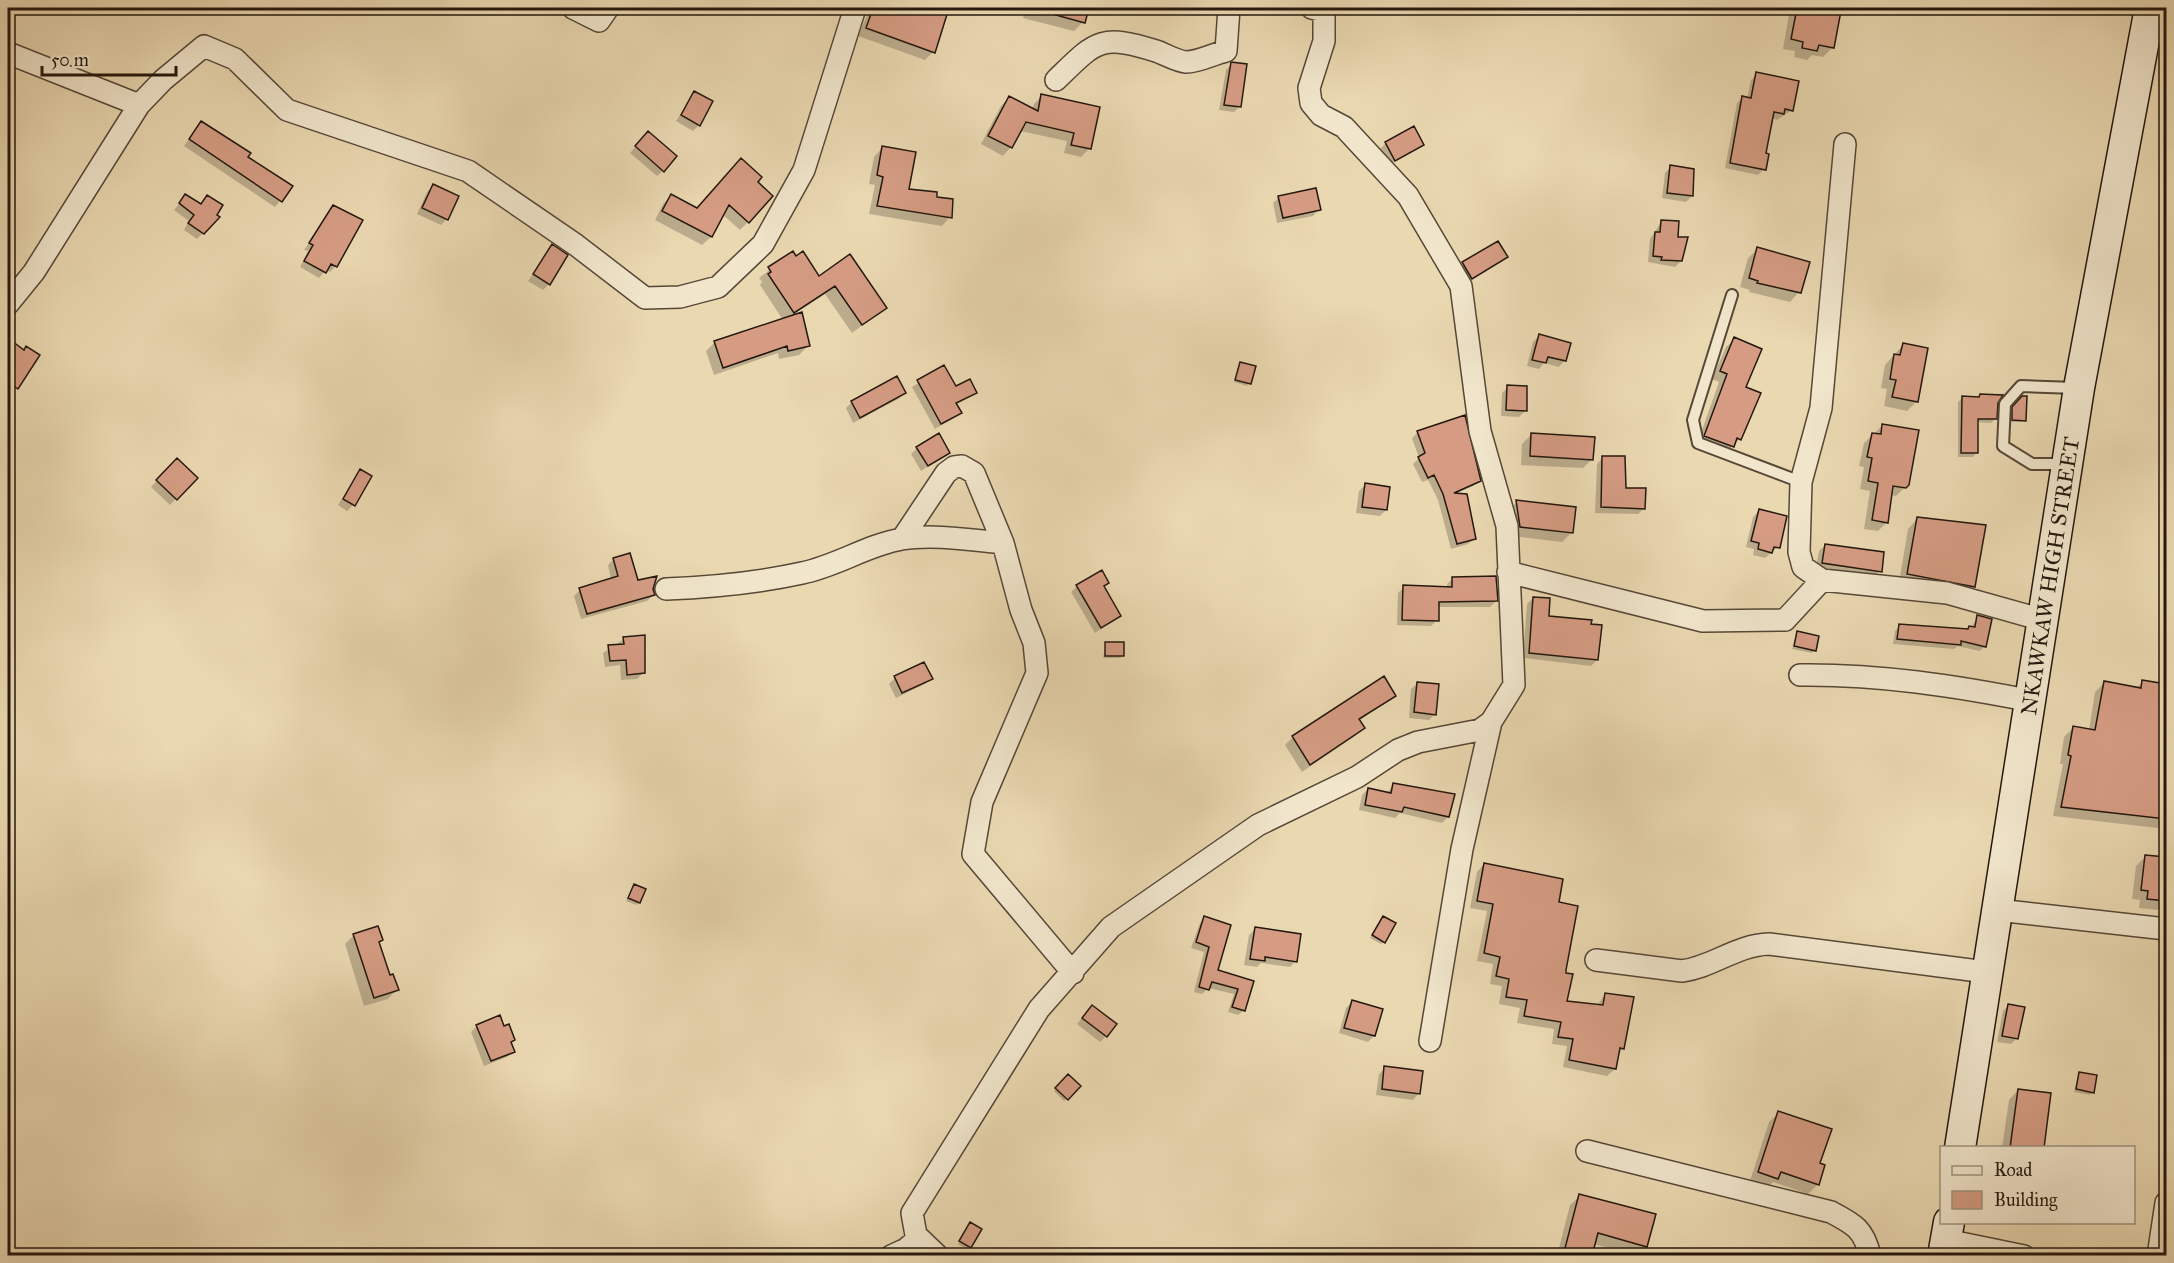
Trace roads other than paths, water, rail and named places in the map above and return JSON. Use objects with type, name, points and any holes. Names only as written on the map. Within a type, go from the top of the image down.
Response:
[{"type":"main road","name":"NKAWKAW HIGH STREET","points":[[1960,1146],[1986,972],[2032,700],[2079,388],[2150,8]]},
{"type":"street","points":[[573,8],[599,21],[608,8]]},
{"type":"street","points":[[8,304],[34,272],[139,105],[204,46],[236,59],[286,110],[468,171],[576,245],[645,298],[680,297],[718,287],[763,244],[804,170],[855,8]]},
{"type":"street","points":[[1056,80],[1090,47],[1101,43],[1131,43],[1182,62],[1192,62],[1226,51],[1229,8]]},
{"type":"street","points":[[1312,8],[1324,11],[1324,41],[1309,88],[1311,103],[1321,115],[1344,128],[1408,196],[1461,286],[1480,431],[1505,511],[1514,685],[1491,722],[1462,849],[1430,1041]]},
{"type":"street","points":[[8,53],[139,105]]},
{"type":"street","points":[[1845,144],[1821,408],[1801,482],[1799,552],[1803,567],[1822,580],[1947,593],[2043,620]]},
{"type":"street","points":[[902,539],[946,473],[954,467],[963,466],[974,472],[1002,543],[1020,610],[1034,643],[1037,673],[982,802],[973,854],[1073,973]]},
{"type":"street","points":[[666,589],[723,586],[804,573],[861,551],[902,539],[961,539],[1002,543]]},
{"type":"street","points":[[1508,572],[1703,621],[1785,620],[1822,580]]},
{"type":"street","points":[[1800,675],[1845,674],[1959,686],[2032,700]]},
{"type":"street","points":[[938,1256],[919,1238],[912,1225],[912,1213],[1039,1009],[1073,973],[1090,948],[1111,927],[1258,825],[1357,777],[1398,750],[1449,735],[1470,734],[1491,722]]},
{"type":"street","points":[[1998,910],[2166,928]]},
{"type":"street","points":[[1596,960],[1682,971],[1693,969],[1742,947],[1769,944],[1986,972]]},
{"type":"street","points":[[1587,1151],[1831,1212],[1856,1225],[1868,1244],[1870,1256]]},
{"type":"street","points":[[2158,1256],[2166,1203]]},
{"type":"street","points":[[891,1256],[906,1249],[919,1238]]},
{"type":"street","points":[[1946,1239],[2020,1255]]},
{"type":"lane","points":[[1732,295],[1693,420],[1698,443],[1801,482]]},
{"type":"lane","points":[[2067,464],[2032,464],[2003,446],[2005,404],[2021,386],[2079,388]]}]
